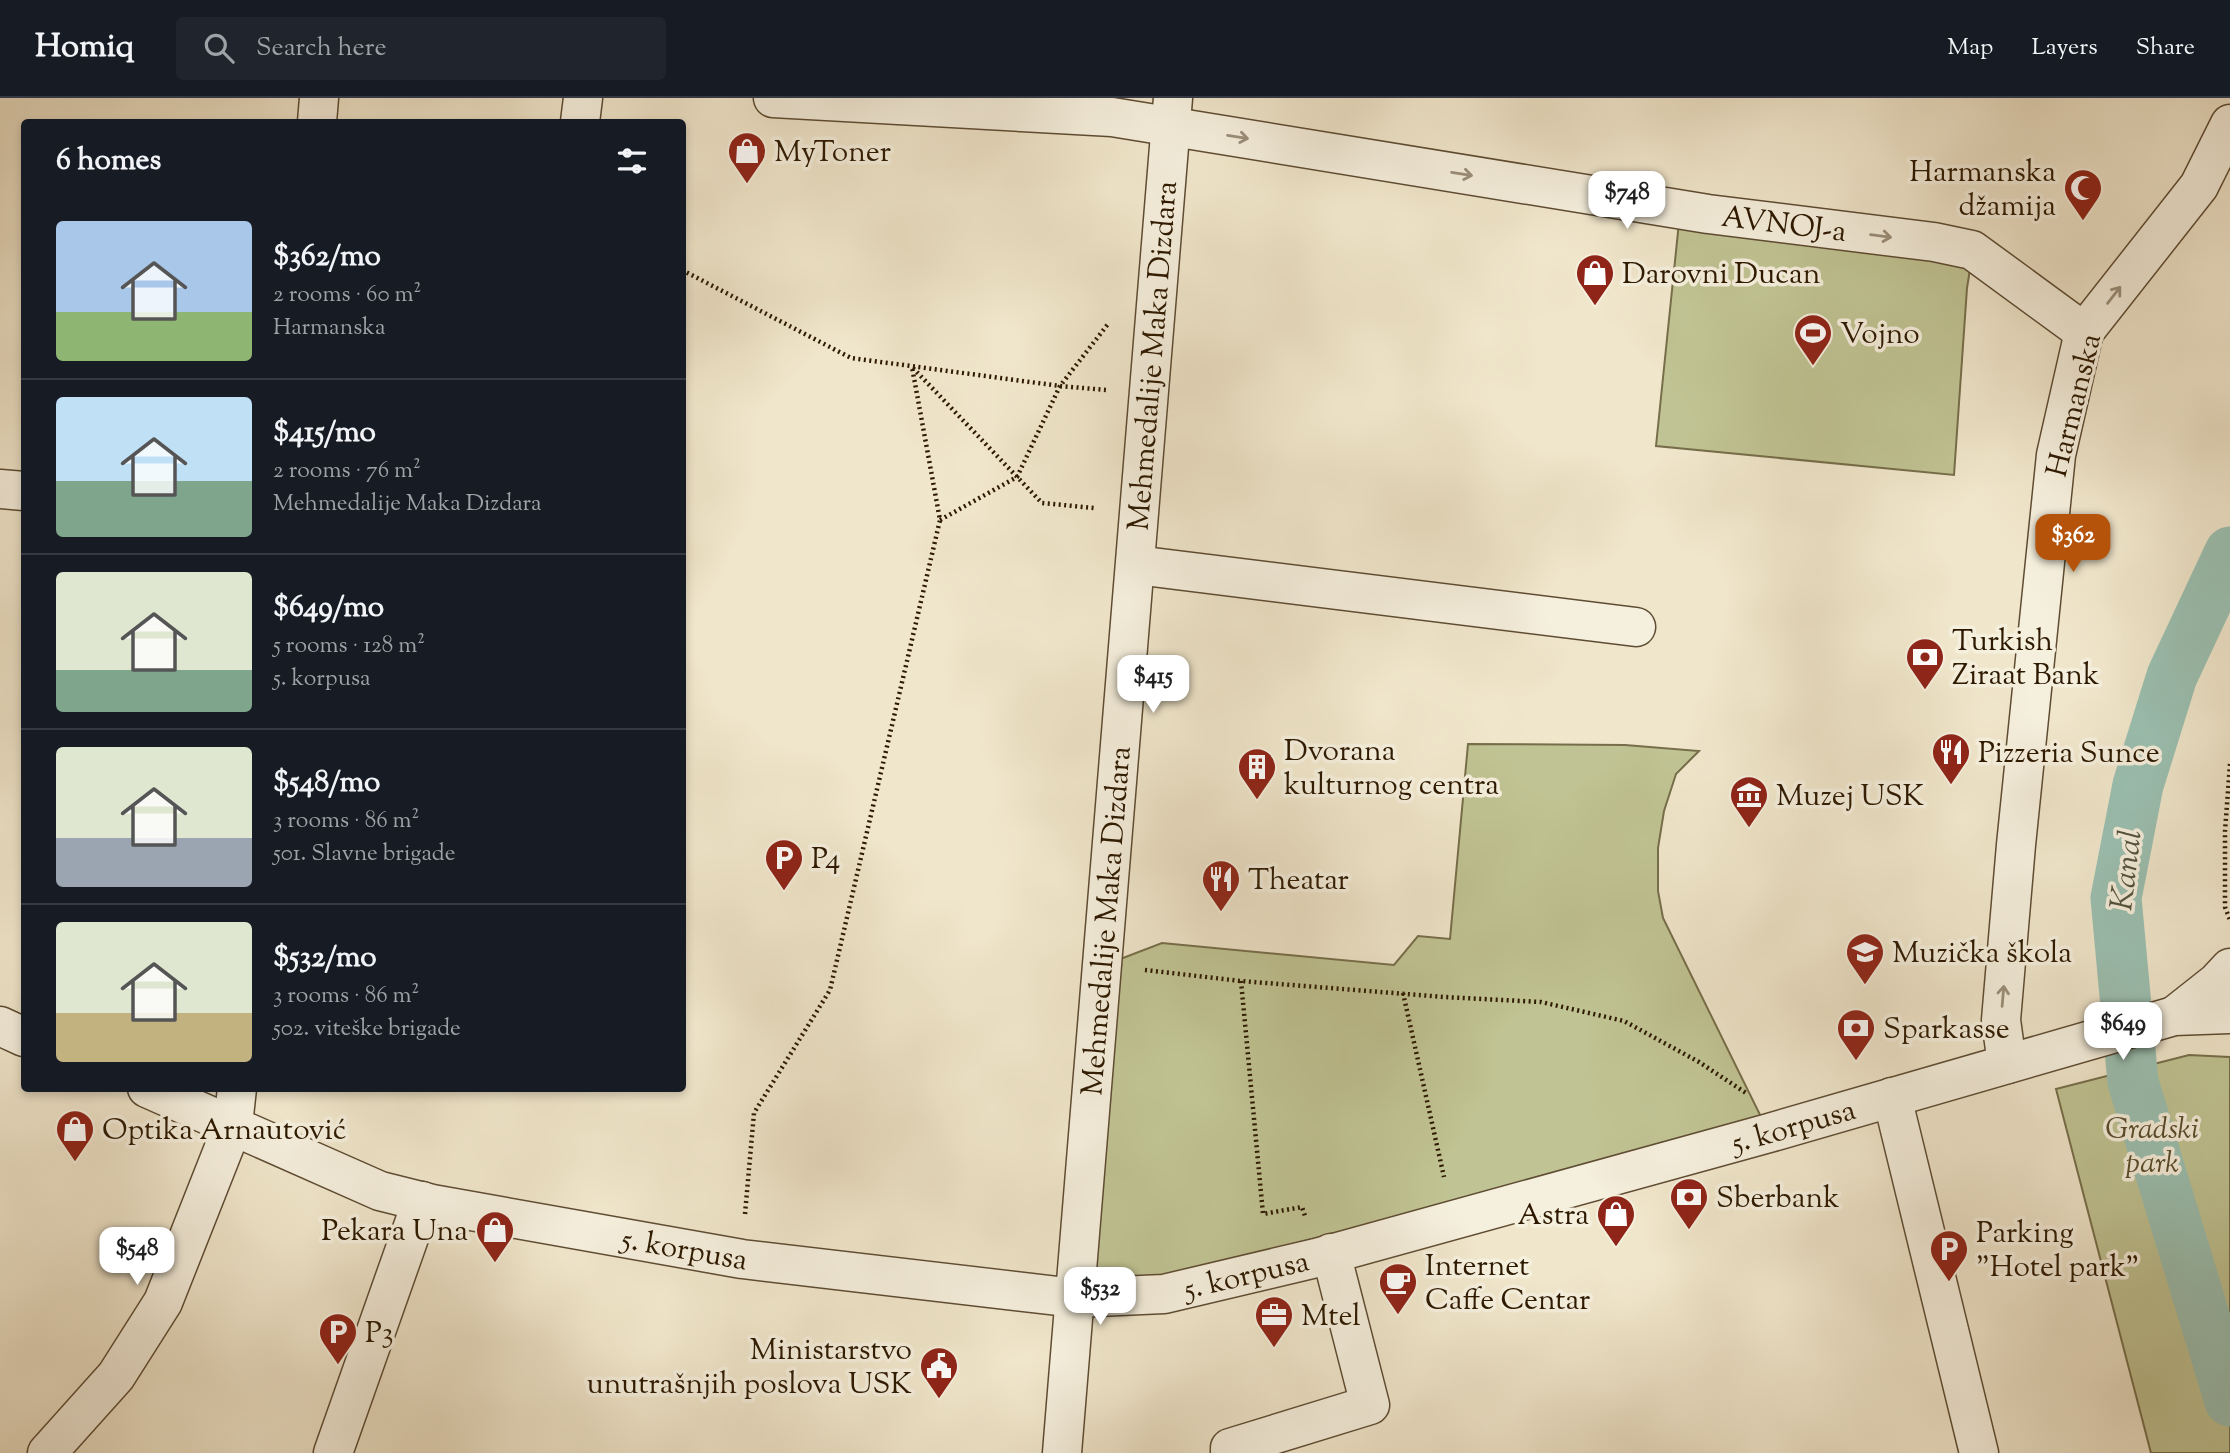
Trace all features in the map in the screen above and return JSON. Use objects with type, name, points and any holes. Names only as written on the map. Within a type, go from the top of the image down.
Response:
[{"type":"street","points":[[317,119],[319,98]]},
{"type":"street","points":[[580,119],[583,98]]},
{"type":"street","name":"AVNOJ-a","points":[[773,98],[1112,117],[1172,112],[1708,214],[1934,242],[1972,250],[2084,332]]},
{"type":"street","name":"Mehmedalije Maka Dizdara","points":[[1062,1453],[1172,112]]},
{"type":"street","name":"Harmanska","points":[[2007,1064],[2001,1020],[2002,1006],[2056,454],[2084,332],[2199,186],[2230,124]]},
{"type":"street","points":[[0,489],[21,491]]},
{"type":"street","points":[[1136,565],[1636,627]]},
{"type":"street","name":"5. korpusa","points":[[2174,1016],[2217,982],[2230,968]]},
{"type":"street","name":"5. korpusa","points":[[166,1092],[235,1107],[380,1191],[422,1201],[742,1259],[1075,1298],[1164,1294],[1323,1255],[1769,1133],[2174,1016],[2230,1014]]},
{"type":"street","points":[[0,1026],[21,1036]]},
{"type":"street","points":[[1892,1097],[1979,1453]]},
{"type":"street","points":[[47,1453],[116,1376],[163,1302],[235,1107]]},
{"type":"street","points":[[333,1453],[422,1201]]},
{"type":"street","points":[[1230,1453],[1230,1448],[1287,1442],[1370,1405],[1323,1255]]},
{"type":"path","points":[[686,272],[851,358],[1060,386],[1149,393]]},
{"type":"path","points":[[912,367],[1042,503],[1139,512]]},
{"type":"path","points":[[742,1259],[754,1113],[830,990],[940,520],[912,367]]},
{"type":"path","points":[[940,520],[1017,477],[1060,386]]},
{"type":"path","points":[[2230,764],[2225,831],[2225,907],[2230,920]]},
{"type":"path","points":[[1102,966],[1241,981],[1541,1002],[1624,1021],[1699,1062],[1749,1095],[1769,1133]]},
{"type":"path","points":[[1241,981],[1263,1214],[1302,1208],[1323,1255]]},
{"type":"path","points":[[1403,993],[1453,1219]]},
{"type":"green space","name":"Vojno","points":[[1679,222],[1972,257],[1967,288],[1954,475],[1656,446]]},
{"type":"green space","points":[[1468,744],[1625,745],[1699,751],[1676,774],[1664,811],[1658,848],[1658,891],[1663,918],[1769,1133],[1075,1298],[1102,966],[1162,943],[1394,965],[1418,936],[1450,939]]},
{"type":"green space","name":"Gradski park","points":[[2189,1055],[2230,1057],[2230,1453],[2151,1453],[2056,1089]]},
{"type":"waterway","name":"Kanal","points":[[2230,552],[2172,676],[2138,785],[2116,898],[2133,1082],[2230,1401]]},
{"type":"place","name":"MyToner","points":[[747,185]]},
{"type":"place","name":"Harmanska džamija","points":[[2083,222]]},
{"type":"place","name":"Darovni Ducan","points":[[1595,307]]},
{"type":"place","name":"Vojno","points":[[1813,367]]},
{"type":"place","name":"Turkish Ziraat Bank","points":[[1925,691]]},
{"type":"place","name":"Pizzeria Sunce","points":[[1951,786]]},
{"type":"place","name":"Dvorana kulturnog centra","points":[[1257,801]]},
{"type":"place","name":"Muzej USK","points":[[1749,829]]},
{"type":"place","name":"P4","points":[[784,892]]},
{"type":"place","name":"Theatar","points":[[1221,913]]},
{"type":"place","name":"Muzička škola","points":[[1865,986]]},
{"type":"place","name":"Sparkasse","points":[[1856,1062]]},
{"type":"place","name":"Optika Arnautović","points":[[75,1163]]},
{"type":"place","name":"Sberbank","points":[[1689,1231]]},
{"type":"place","name":"Astra","points":[[1616,1248]]},
{"type":"place","name":"Pekara Una","points":[[495,1264]]},
{"type":"place","name":"Parking \"Hotel park\"","points":[[1949,1283]]},
{"type":"place","name":"Internet Caffe Centar","points":[[1398,1316]]},
{"type":"place","name":"Mtel","points":[[1274,1349]]},
{"type":"place","name":"P3","points":[[338,1366]]},
{"type":"place","name":"Ministarstvo unutrašnjih poslova USK","points":[[939,1400]]}]
